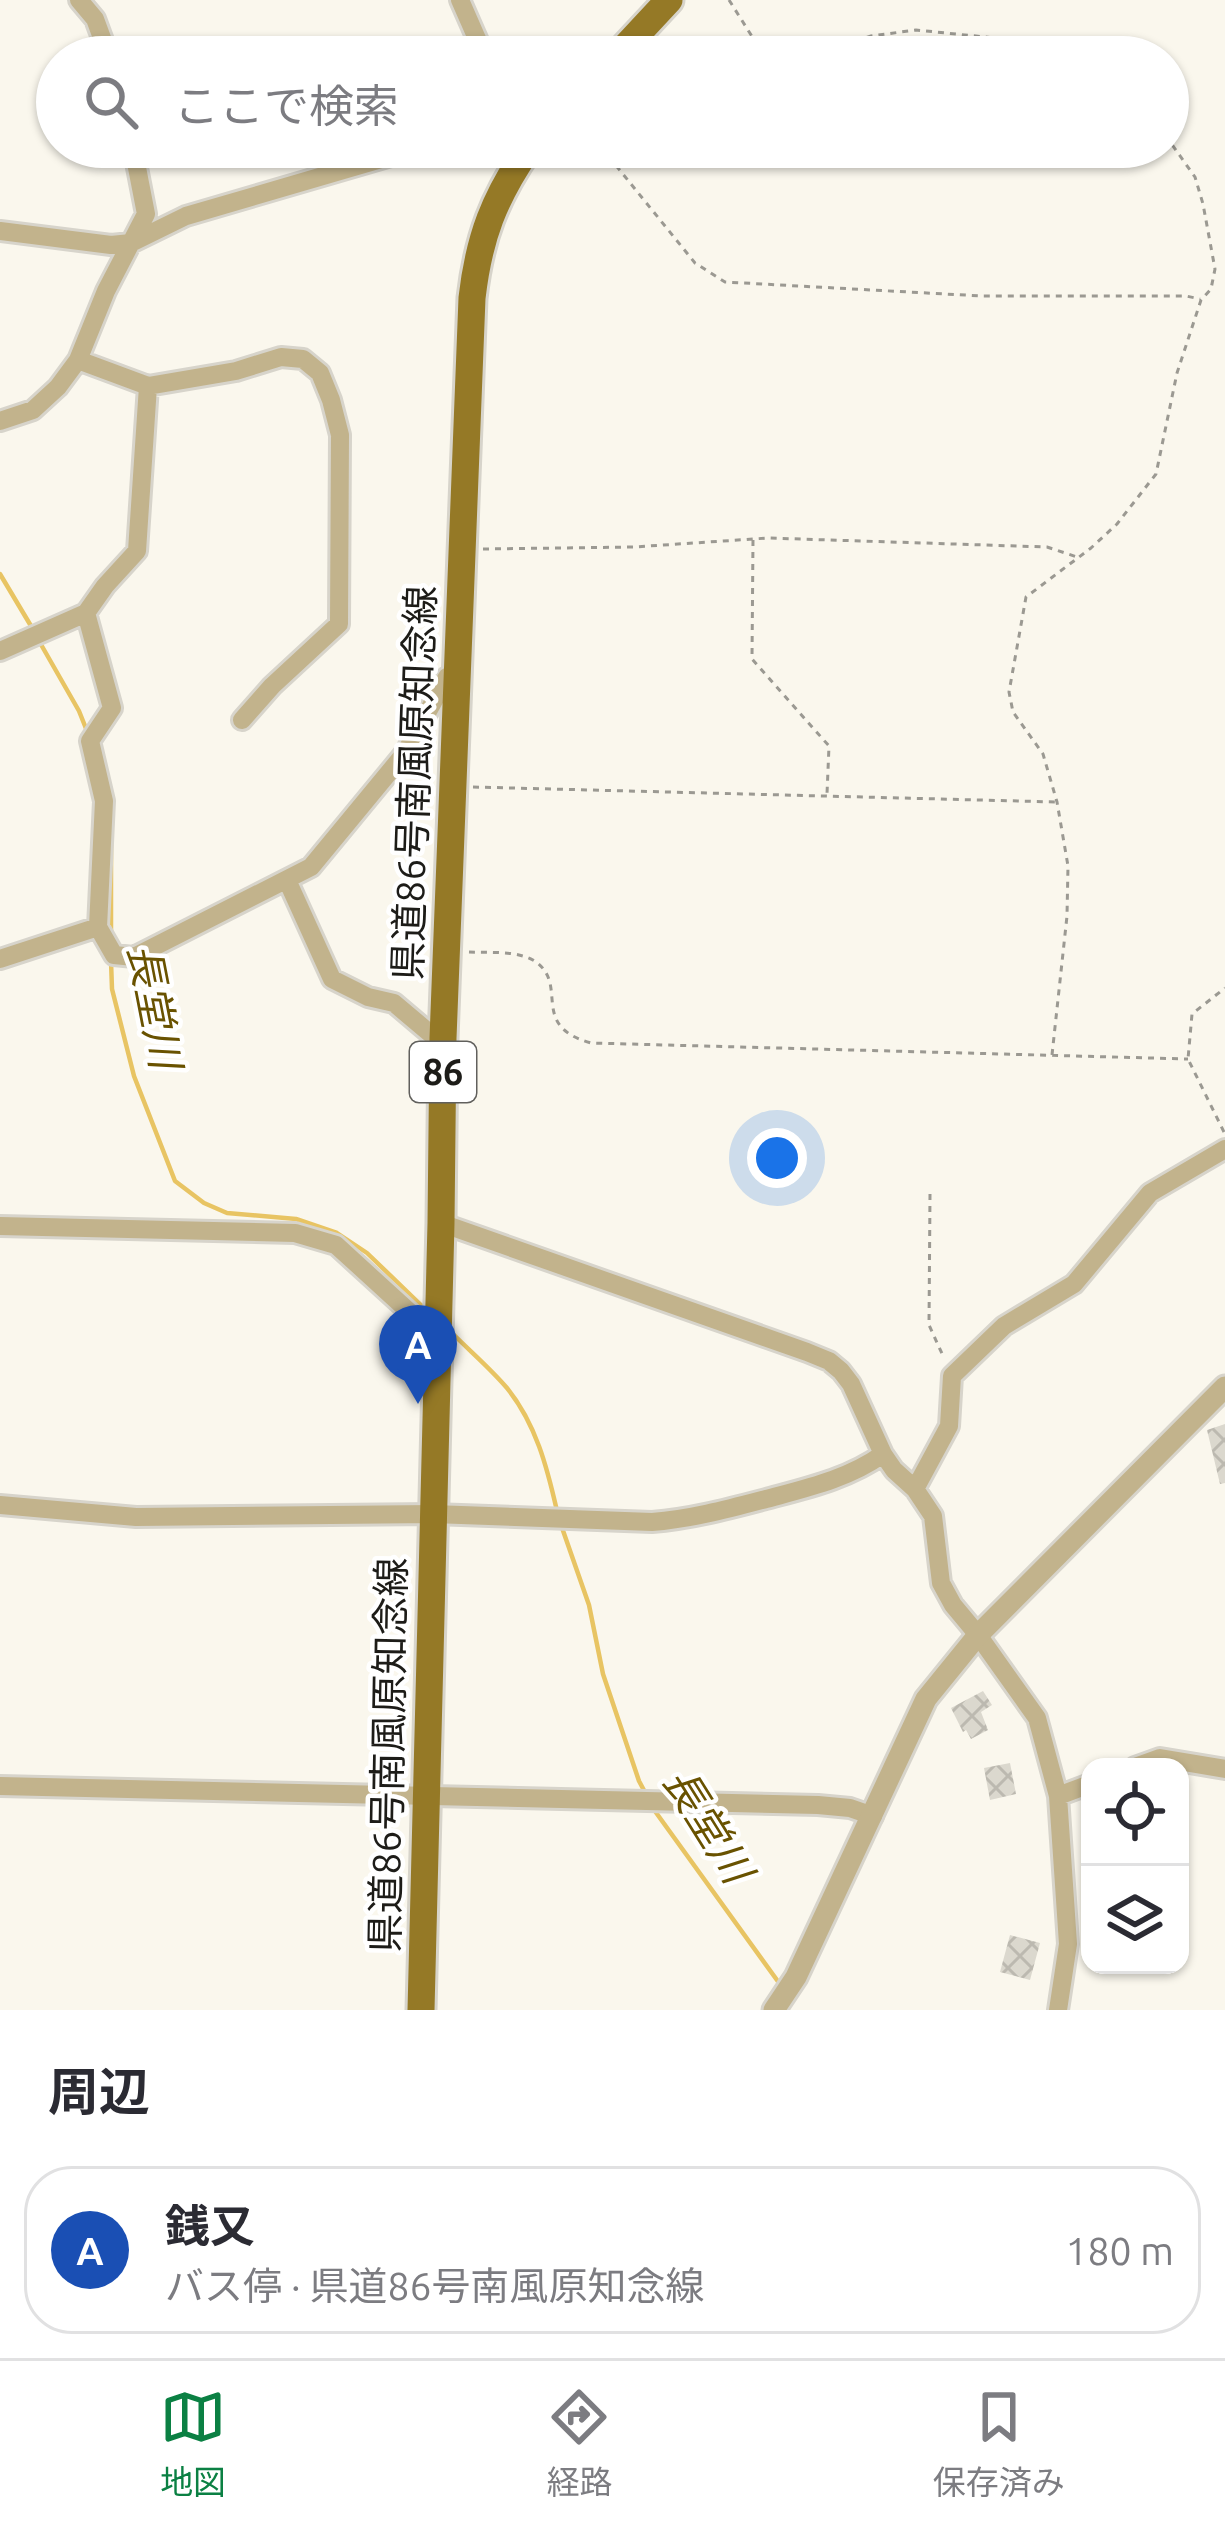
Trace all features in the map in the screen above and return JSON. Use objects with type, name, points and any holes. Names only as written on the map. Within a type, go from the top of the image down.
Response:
[{"type":"main road","points":[[636,36],[669,0]]},
{"type":"main road","name":"県道86号南風原知念線","points":[[421,2010],[443,1038],[472,298],[477,258],[494,205],[516,168]]},
{"type":"street","points":[[79,0],[95,19],[101,36]]},
{"type":"street","points":[[460,0],[476,36]]},
{"type":"street","points":[[0,421],[33,410],[78,360],[106,291],[146,214],[137,168]]},
{"type":"street","points":[[0,231],[131,243],[186,216],[350,168]]},
{"type":"street","points":[[78,360],[148,386],[236,371],[281,357],[303,359],[320,373],[340,435],[339,624],[242,720]]},
{"type":"street","points":[[0,651],[86,613],[137,551],[148,386]]},
{"type":"street","points":[[86,613],[112,708],[91,741],[104,801],[98,927],[114,955],[134,957],[311,867],[405,753],[447,677],[458,673]]},
{"type":"street","points":[[286,880],[332,979],[368,997],[394,1003],[434,1036],[443,1038]]},
{"type":"street","points":[[0,958],[98,927]]},
{"type":"street","points":[[915,1489],[950,1426],[952,1376],[1004,1326],[1074,1283],[1150,1193],[1225,1149]]},
{"type":"street","points":[[441,1223],[829,1361],[841,1371],[883,1454],[933,1516],[941,1583],[952,1605],[1037,1718],[1058,1796],[1068,1944],[1058,2010]]},
{"type":"street","points":[[0,1226],[295,1233],[336,1244],[437,1333]]},
{"type":"street","points":[[774,2010],[796,1977],[926,1699],[978,1635],[1225,1387]]},
{"type":"street","points":[[0,1505],[136,1517],[433,1514],[652,1522],[684,1520],[816,1486],[861,1470],[883,1454]]},
{"type":"street","points":[[1189,1763],[1225,1769]]},
{"type":"street","points":[[0,1786],[818,1805],[873,1816]]},
{"type":"street","points":[[1058,1796],[1081,1787]]},
{"type":"path","points":[[729,0],[752,36]]},
{"type":"path","points":[[871,36],[916,30],[975,36]]},
{"type":"path","points":[[618,168],[695,263],[725,283],[982,296],[1186,296],[1202,300]]},
{"type":"path","points":[[1052,1055],[1068,866],[1043,754],[1012,712],[1010,692],[1026,597],[1117,524],[1156,474],[1177,373],[1216,268],[1196,177],[1189,168]]},
{"type":"path","points":[[462,549],[634,547],[768,538],[1047,547],[1079,557]]},
{"type":"path","points":[[753,540],[752,659],[829,746],[826,796]]},
{"type":"path","points":[[453,787],[1057,802]]},
{"type":"path","points":[[447,950],[530,958],[539,964],[551,992],[558,1024],[564,1032],[591,1043],[1188,1059]]},
{"type":"path","points":[[1225,988],[1192,1014],[1188,1059],[1225,1133]]},
{"type":"path","points":[[930,1194],[929,1325],[952,1376]]},
{"type":"building","points":[[1225,1424],[1225,1483],[1220,1484],[1207,1430]]},
{"type":"building","points":[[983,1691],[992,1705],[981,1712],[988,1730],[971,1739],[951,1708]]},
{"type":"building","points":[[1010,1763],[1016,1794],[990,1800],[984,1768]]},
{"type":"building","points":[[1010,1935],[1040,1943],[1030,1980],[1000,1972]]},
{"type":"waterway","name":"長堂川","points":[[0,574],[34,631]]},
{"type":"waterway","name":"長堂川","points":[[39,641],[87,731]]},
{"type":"waterway","name":"長堂川","points":[[111,841],[111,932]]},
{"type":"waterway","name":"長堂川","points":[[111,961],[112,989],[134,1076],[175,1181],[227,1213],[296,1219],[337,1233],[367,1253],[423,1307]]},
{"type":"waterway","name":"長堂川","points":[[453,1334],[501,1381],[526,1416],[557,1511]]},
{"type":"waterway","name":"長堂川","points":[[560,1522],[589,1605],[603,1674],[647,1796]]},
{"type":"waterway","name":"長堂川","points":[[652,1807],[782,1987]]},
{"type":"place","name":"銭又","points":[[418,1404]]}]
